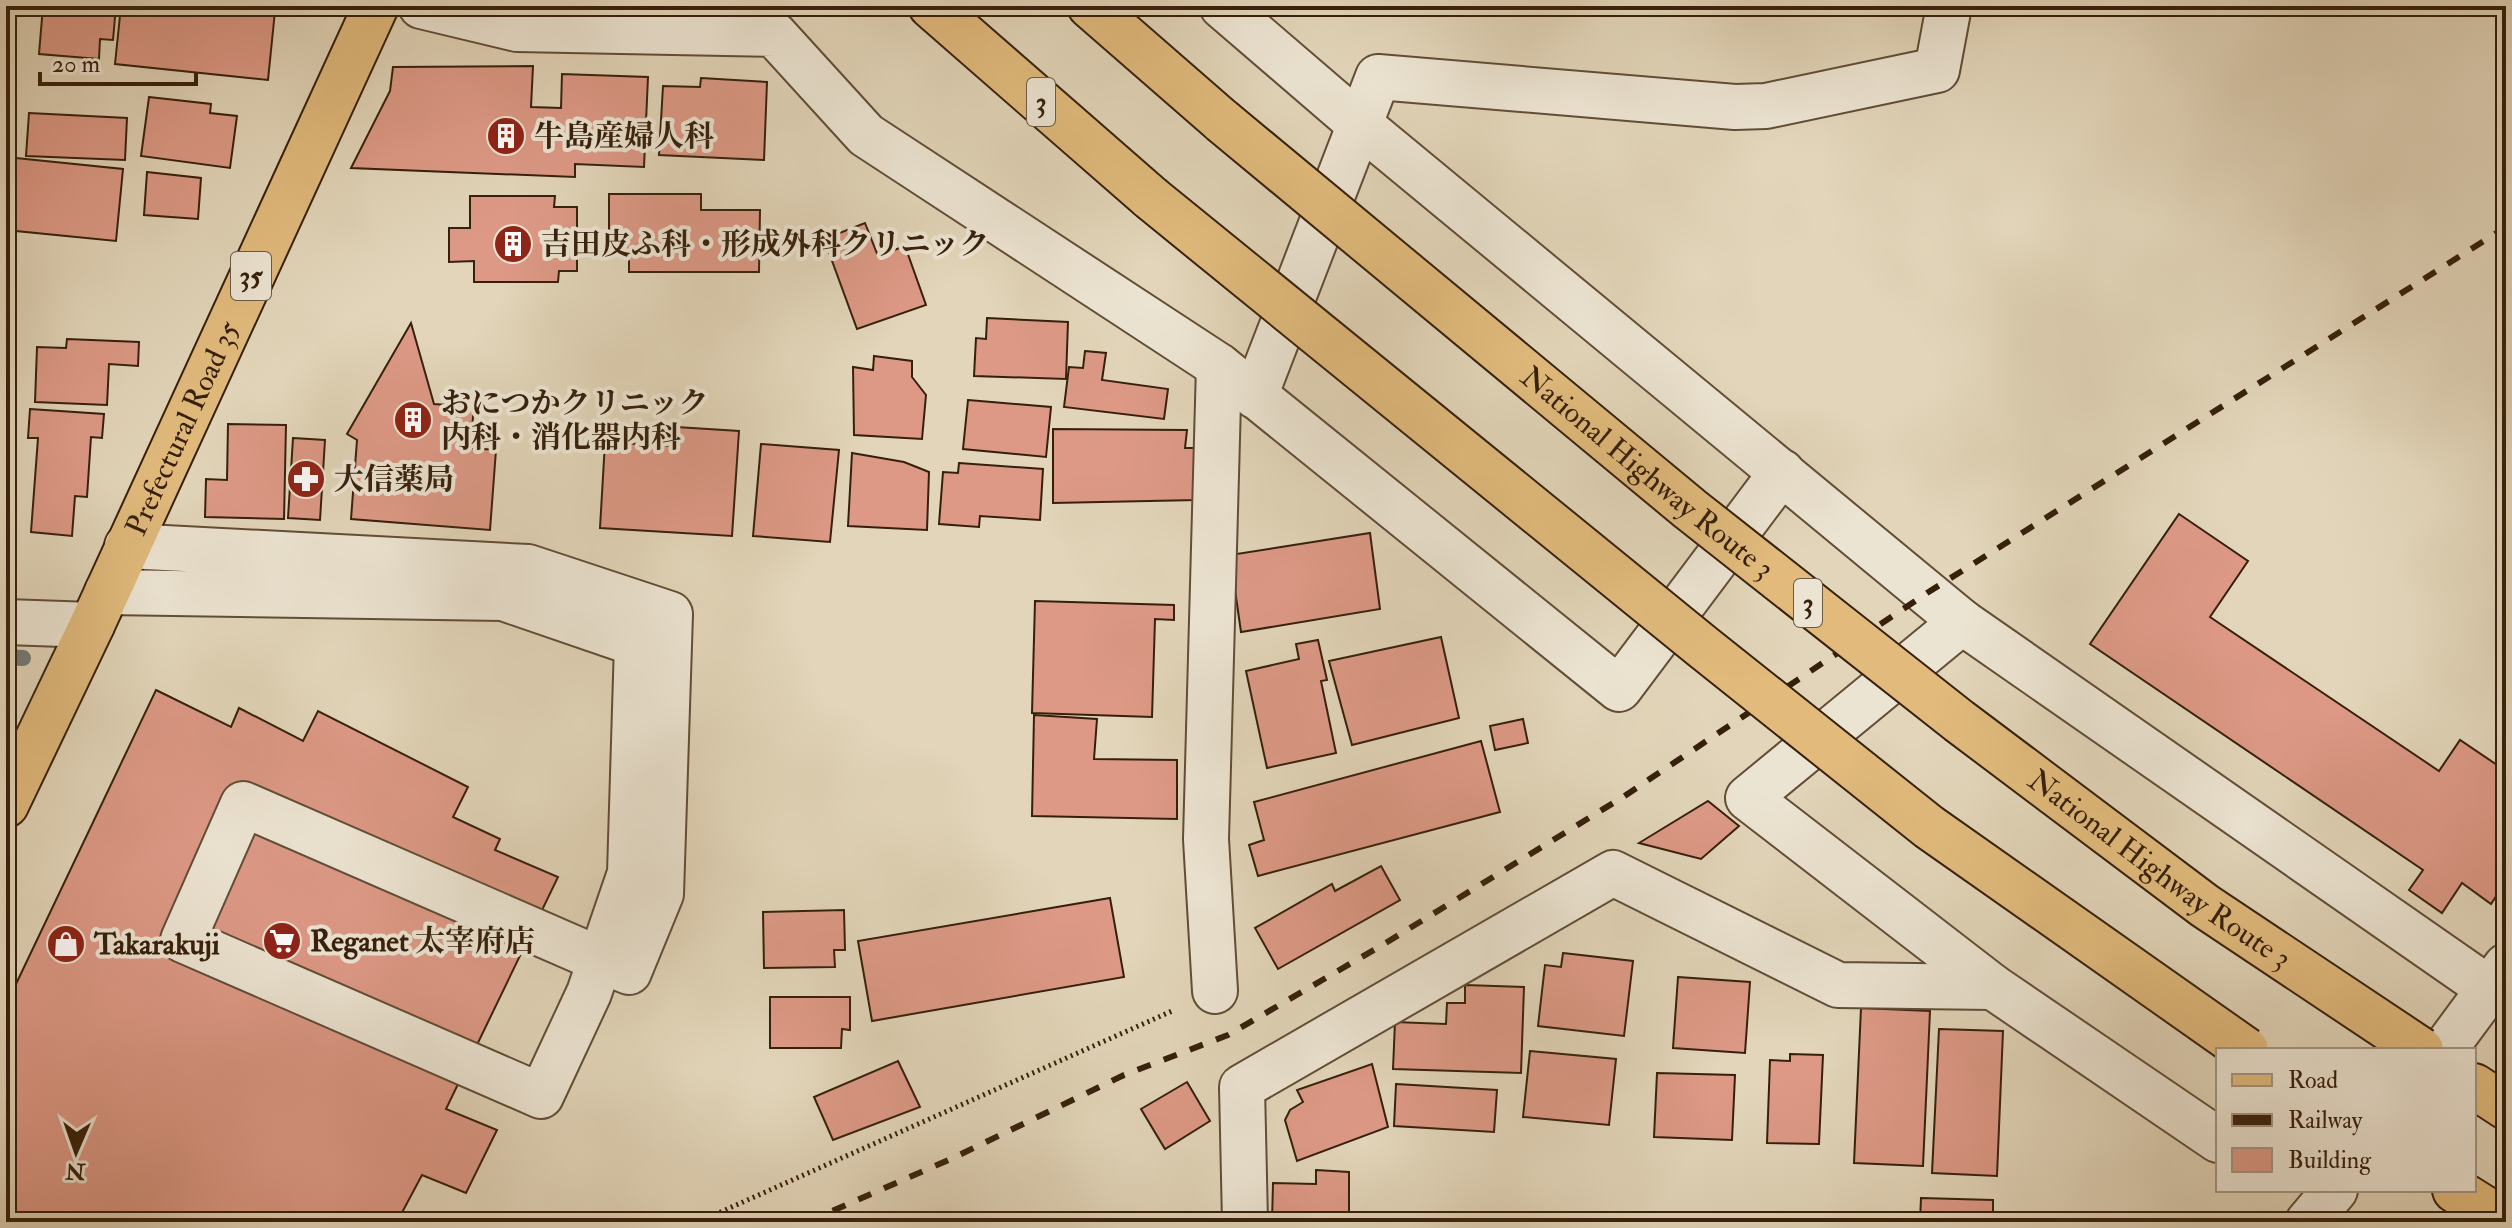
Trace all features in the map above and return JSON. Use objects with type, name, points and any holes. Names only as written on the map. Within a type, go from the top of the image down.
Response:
[{"type":"main road","name":"Prefectural Road 35","points":[[6,805],[376,6]]},
{"type":"main road","name":"3","points":[[931,6],[1151,198],[1929,827],[2243,1048]]},
{"type":"main road","name":"National Highway Route 3","points":[[1090,6],[1222,121],[1690,509],[1872,653],[2205,906],[2418,1048]]},
{"type":"main road","points":[[2458,1192],[2506,1222]]},
{"type":"street","points":[[421,6],[517,29],[774,34],[866,135],[1219,366],[1619,689],[1782,472]]},
{"type":"street","points":[[1222,6],[1358,123],[1962,622],[2501,976],[2446,1048]]},
{"type":"street","points":[[1255,396],[1378,77],[1735,107],[1766,106],[1937,70],[1949,6]]},
{"type":"street","points":[[1215,991],[1206,839],[1219,366]]},
{"type":"street","points":[[6,622],[99,609],[503,598],[637,644],[630,873],[601,960],[589,993],[541,1096],[183,940],[243,804],[601,960],[629,972],[661,894],[670,614],[528,567],[127,546]]},
{"type":"street","points":[[1962,622],[1748,798],[1993,987],[2216,1139]]},
{"type":"street","points":[[1245,1222],[1242,1087],[1613,873],[1838,985],[1993,987]]},
{"type":"path","points":[[698,1222],[1215,991]]},
{"type":"building","points":[[43,6],[116,6],[113,40],[100,39],[99,59],[39,54]]},
{"type":"building","points":[[121,6],[223,6],[275,11],[268,80],[115,64]]},
{"type":"building","points":[[575,6],[681,6],[680,14],[645,9],[643,23],[573,14]]},
{"type":"building","name":"牛島産婦人科","points":[[533,66],[531,107],[561,108],[562,74],[648,77],[644,167],[575,164],[575,177],[351,168],[390,91],[393,67]]},
{"type":"building","points":[[701,78],[767,82],[764,160],[659,155],[663,86],[700,87]]},
{"type":"building","points":[[149,97],[211,104],[210,113],[237,116],[230,168],[141,156]]},
{"type":"building","points":[[29,113],[127,118],[125,160],[26,156]]},
{"type":"building","points":[[6,157],[123,169],[116,241],[6,230]]},
{"type":"building","points":[[147,172],[201,178],[198,219],[144,215]]},
{"type":"building","points":[[609,194],[701,194],[701,210],[760,210],[759,272],[629,272],[629,255],[609,255]]},
{"type":"building","name":"吉田皮ふ科・形成外科クリニック","points":[[470,196],[555,196],[554,207],[577,207],[577,271],[559,271],[558,282],[474,282],[474,261],[449,262],[449,228],[470,228]]},
{"type":"building","points":[[865,223],[878,256],[905,246],[926,305],[857,329],[824,239]]},
{"type":"building","points":[[987,318],[1068,322],[1066,379],[974,376],[976,338],[986,339]]},
{"type":"building","name":"おにつかクリニック 内科・消化器内科","points":[[411,323],[434,404],[474,407],[470,448],[496,450],[490,530],[351,519],[357,440],[347,434]]},
{"type":"building","points":[[67,339],[139,342],[138,366],[109,364],[107,405],[35,402],[37,347],[66,348]]},
{"type":"building","points":[[1085,351],[1106,353],[1102,380],[1168,389],[1164,419],[1064,407],[1069,367],[1083,368]]},
{"type":"building","points":[[874,356],[912,361],[912,377],[926,395],[922,439],[854,435],[853,367],[873,370]]},
{"type":"building","points":[[968,400],[1051,407],[1046,457],[963,449]]},
{"type":"building","points":[[30,409],[104,414],[102,438],[91,437],[87,497],[75,496],[72,536],[31,532],[38,438],[28,438]]},
{"type":"building","points":[[228,424],[286,425],[284,519],[205,517],[206,479],[227,480]]},
{"type":"building","points":[[676,427],[739,431],[732,536],[600,528],[605,442],[675,446]]},
{"type":"building","points":[[1053,429],[1187,430],[1185,448],[1198,448],[1197,500],[1053,503]]},
{"type":"building","name":"大信薬局","points":[[293,438],[325,440],[320,520],[288,518]]},
{"type":"building","points":[[761,444],[839,450],[830,542],[753,536]]},
{"type":"building","points":[[852,453],[904,462],[929,472],[927,530],[848,526]]},
{"type":"building","points":[[959,463],[1043,469],[1040,520],[980,516],[979,527],[939,524],[943,472],[958,473]]},
{"type":"building","points":[[2179,514],[2248,561],[2210,617],[2439,771],[2460,740],[2506,771],[2506,881],[2491,904],[2462,883],[2442,913],[2409,890],[2423,870],[2090,644]]},
{"type":"building","points":[[1370,533],[1380,609],[1241,632],[1230,555]]},
{"type":"building","points":[[1035,601],[1174,605],[1174,620],[1155,619],[1152,717],[1032,713]]},
{"type":"building","points":[[2506,604],[2506,663],[2498,662]]},
{"type":"building","points":[[1441,637],[1459,718],[1352,745],[1329,661]]},
{"type":"building","points":[[1318,640],[1327,680],[1321,681],[1336,753],[1267,768],[1246,671],[1299,659],[1296,644]]},
{"type":"building","name":"Reganet 太宰府店","points":[[156,690],[231,727],[239,708],[303,741],[318,711],[468,787],[453,817],[500,839],[495,850],[558,877],[446,1109],[497,1130],[466,1193],[422,1175],[397,1222],[6,1222],[6,1005]]},
{"type":"building","points":[[1034,715],[1097,719],[1094,759],[1177,760],[1177,819],[1032,816]]},
{"type":"building","points":[[1523,719],[1528,743],[1495,750],[1490,726]]},
{"type":"building","points":[[1481,741],[1500,812],[1258,876],[1249,845],[1264,840],[1254,802]]},
{"type":"building","points":[[1708,801],[1739,826],[1701,859],[1639,843]]},
{"type":"building","points":[[1381,866],[1400,900],[1278,969],[1255,928],[1332,884],[1335,891]]},
{"type":"building","points":[[1110,898],[1124,977],[872,1021],[858,941]]},
{"type":"building","points":[[844,910],[845,950],[834,950],[835,967],[764,968],[763,912]]},
{"type":"building","points":[[1563,953],[1633,961],[1624,1036],[1538,1026],[1545,965],[1561,967]]},
{"type":"building","points":[[1678,977],[1750,982],[1745,1053],[1673,1048]]},
{"type":"building","points":[[1465,985],[1524,987],[1521,1073],[1393,1069],[1395,1022],[1446,1024],[1447,1003],[1465,1003]]},
{"type":"building","points":[[770,997],[850,997],[850,1030],[842,1029],[841,1048],[770,1048]]},
{"type":"building","points":[[1861,1008],[1930,1011],[1923,1166],[1854,1163]]},
{"type":"building","points":[[1939,1029],[2003,1031],[1997,1176],[1932,1173]]},
{"type":"building","points":[[1530,1051],[1616,1059],[1609,1125],[1523,1117]]},
{"type":"building","points":[[1790,1054],[1823,1055],[1819,1144],[1767,1143],[1770,1060],[1790,1061]]},
{"type":"building","points":[[898,1061],[920,1107],[833,1140],[814,1097]]},
{"type":"building","points":[[1372,1064],[1388,1127],[1297,1161],[1285,1120],[1290,1110],[1303,1102],[1297,1090]]},
{"type":"building","points":[[1657,1073],[1735,1075],[1732,1140],[1654,1137]]},
{"type":"building","points":[[1187,1082],[1210,1121],[1165,1149],[1141,1109]]},
{"type":"building","points":[[1396,1084],[1497,1090],[1494,1132],[1394,1126]]},
{"type":"building","points":[[1316,1170],[1349,1172],[1349,1222],[1272,1222],[1273,1183],[1316,1184]]},
{"type":"building","points":[[1921,1198],[1993,1200],[1993,1222],[1920,1222]]},
{"type":"building","points":[[1843,1214],[1883,1217],[1883,1222],[1843,1222]]},
{"type":"building","points":[[1156,1216],[1196,1217],[1196,1222],[1156,1222]]},
{"type":"waterway","points":[[6,657],[23,658]]},
{"type":"railway","points":[[807,1222],[953,1158],[1124,1075],[1228,1035],[1384,944],[1623,797],[1927,593],[2506,227]]},
{"type":"place","name":"牛島産婦人科","points":[[506,136]]},
{"type":"place","name":"吉田皮ふ科・形成外科クリニック","points":[[513,244]]},
{"type":"place","name":"おにつかクリニック 内科・消化器内科","points":[[413,420]]},
{"type":"place","name":"大信薬局","points":[[306,479]]},
{"type":"place","name":"Reganet 太宰府店","points":[[282,941]]},
{"type":"place","name":"Takarakuji","points":[[66,944]]}]
